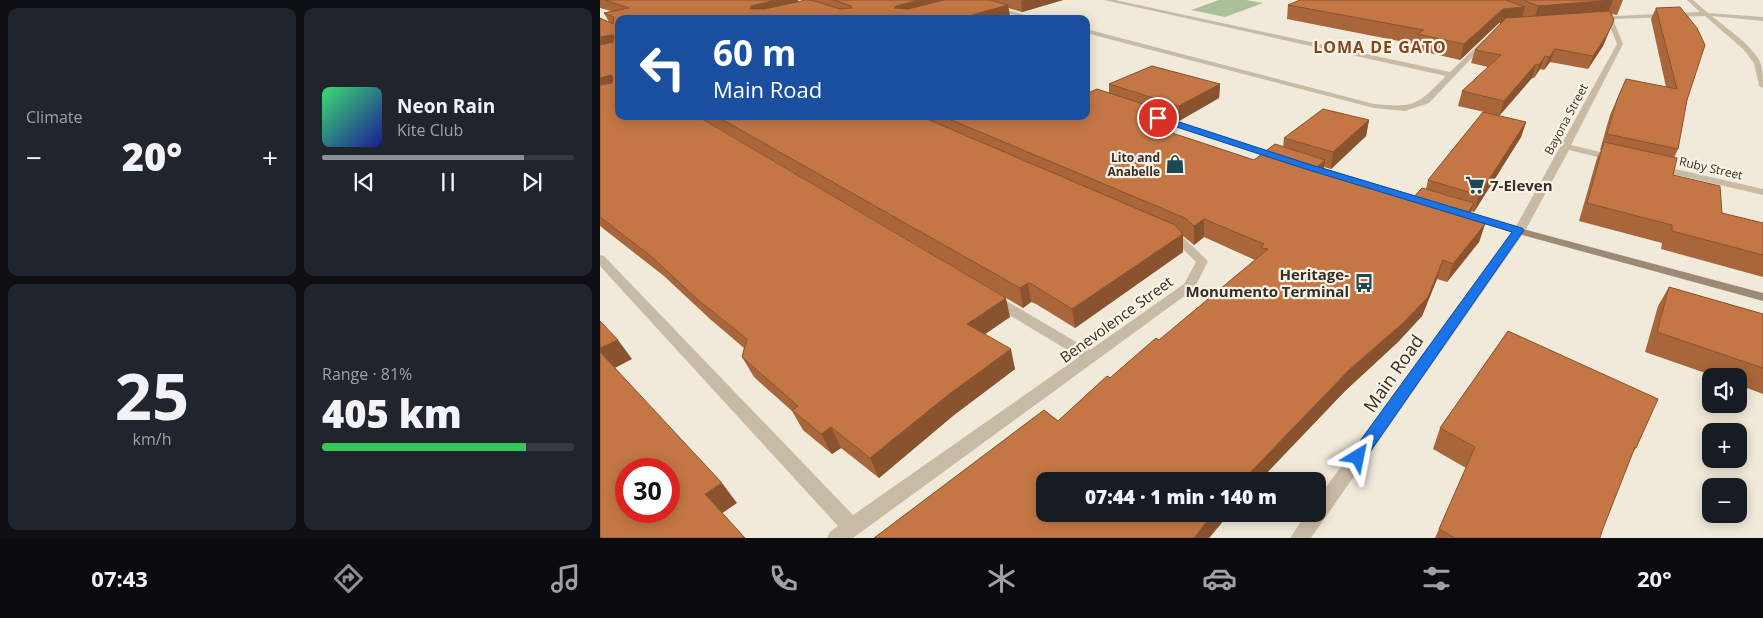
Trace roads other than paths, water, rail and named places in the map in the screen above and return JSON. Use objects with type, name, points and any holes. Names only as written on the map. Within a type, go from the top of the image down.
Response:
[{"type":"main road","points":[[1142,113],[1302,165],[1519,230],[1763,296]]},
{"type":"street","points":[[1107,0],[1452,75]]},
{"type":"street","points":[[1690,0],[1745,48],[1757,63],[1763,86]]},
{"type":"street","points":[[966,1],[1021,15]]},
{"type":"street","points":[[1133,6],[1151,1]]},
{"type":"street","points":[[1590,18],[1705,13],[1763,19]]},
{"type":"street","name":"Bayona Street","points":[[1519,230],[1566,147],[1620,44],[1608,17]]},
{"type":"street","points":[[1090,32],[1374,106],[1405,109],[1426,101],[1494,33]]},
{"type":"street","points":[[1566,147],[1622,160]]},
{"type":"street","name":"Ruby Street","points":[[1650,166],[1763,192]]},
{"type":"street","name":"Benevolence Street","points":[[837,538],[1188,286],[1202,261],[1180,240],[1153,228]]},
{"type":"street","name":"Main Road","points":[[1300,538],[1519,230]]},
{"type":"street","points":[[600,259],[852,526]]},
{"type":"street","points":[[980,291],[1091,357]]},
{"type":"place","name":"Lito and Anabelle","points":[[1175,164]]},
{"type":"place","name":"7-Eleven","points":[[1475,185]]},
{"type":"place","name":"Heritage- Monumento Terminal","points":[[1364,283]]},
{"type":"district","name":"LOMA DE GATO","points":[[1380,47]]}]
